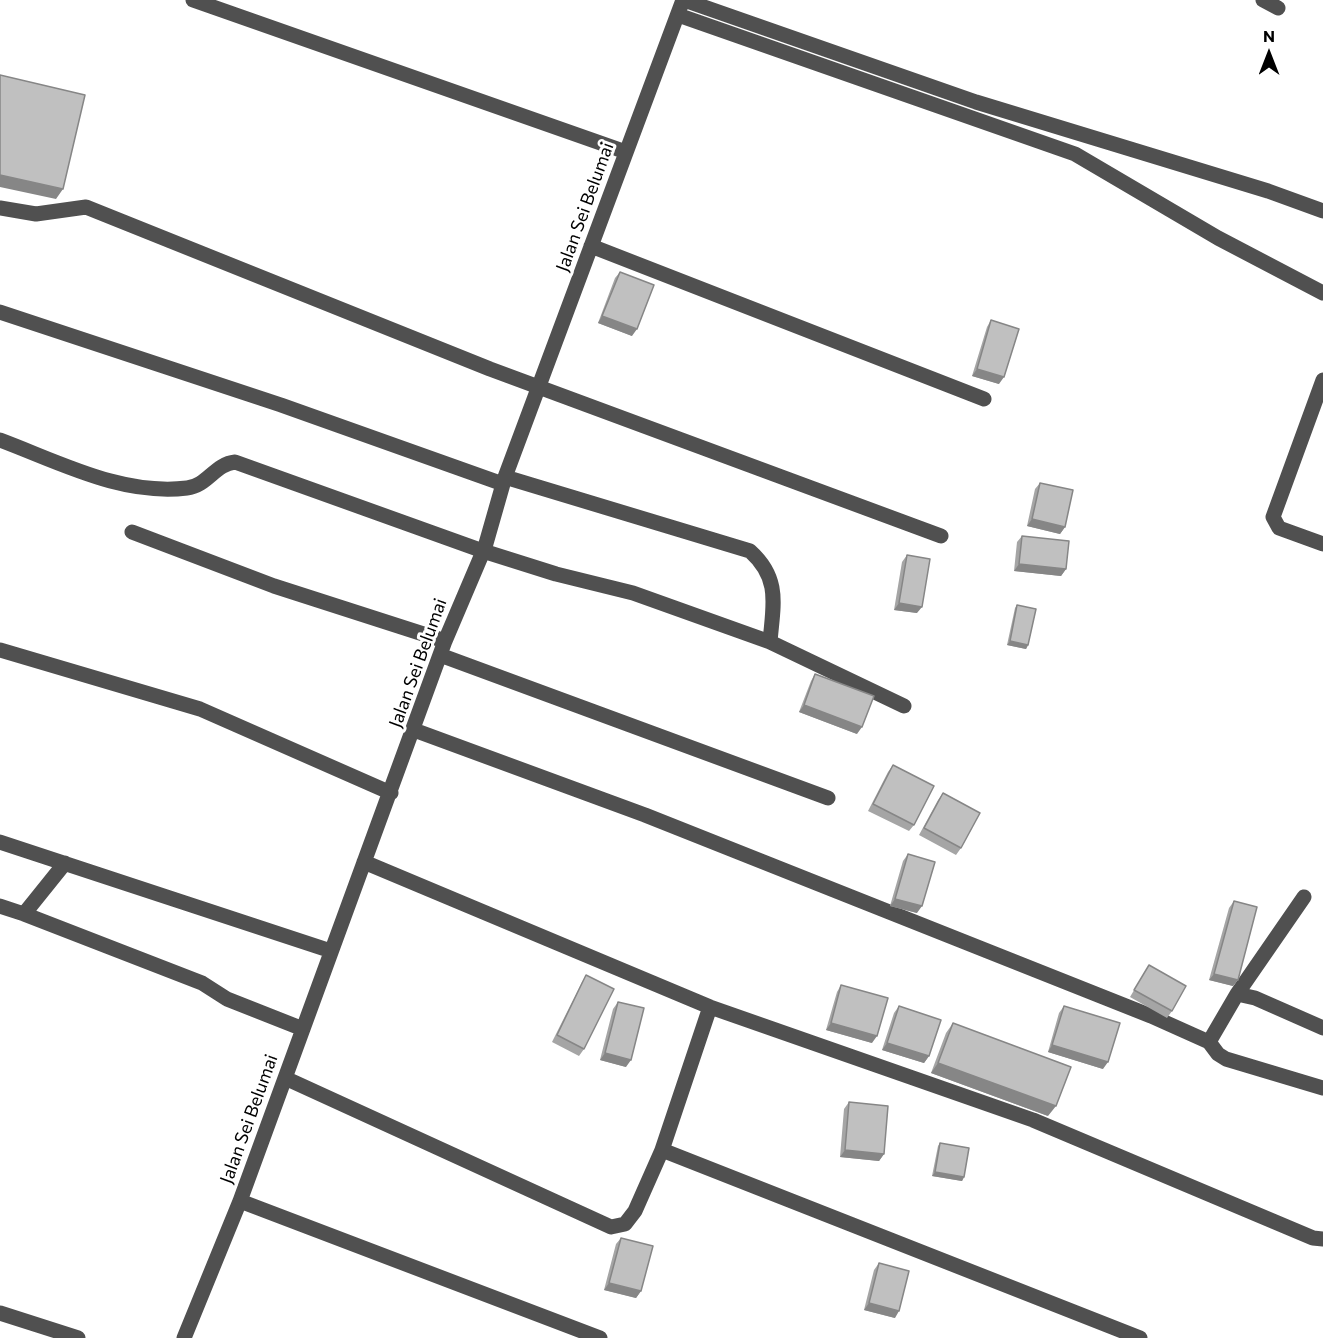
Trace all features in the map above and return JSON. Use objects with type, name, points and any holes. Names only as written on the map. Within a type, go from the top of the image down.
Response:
[{"type":"street","points":[[193,0],[626,152]]},
{"type":"street","points":[[683,0],[976,102],[1268,191],[1323,211]]},
{"type":"street","name":"Jalan Sei Belumai","points":[[184,1338],[240,1201],[391,793],[442,648],[483,551],[504,481],[683,0]]},
{"type":"street","points":[[1263,0],[1278,8]]},
{"type":"street","points":[[678,15],[1075,154],[1218,238],[1323,293]]},
{"type":"street","points":[[0,208],[36,214],[86,207],[489,369],[941,536]]},
{"type":"street","points":[[591,246],[984,399]]},
{"type":"street","points":[[0,312],[504,481],[750,551],[760,560],[773,582],[770,642]]},
{"type":"street","points":[[1323,380],[1273,517],[1279,528],[1323,544]]},
{"type":"street","points":[[0,440],[123,485],[154,489],[191,488],[199,485],[225,463],[235,462],[483,551],[556,574],[633,593],[770,642],[904,706]]},
{"type":"street","points":[[132,532],[442,648],[828,798]]},
{"type":"street","points":[[0,650],[200,709],[391,793]]},
{"type":"street","points":[[414,730],[645,815],[1151,1016],[1209,1042],[1218,1054],[1226,1059],[1323,1088]]},
{"type":"street","points":[[0,842],[331,951]]},
{"type":"street","points":[[364,862],[710,1007],[1033,1120],[1303,1233],[1323,1239]]},
{"type":"street","points":[[24,914],[65,863]]},
{"type":"street","points":[[1209,1042],[1237,994],[1304,897]]},
{"type":"street","points":[[0,906],[201,983],[227,999],[303,1029]]},
{"type":"street","points":[[1237,994],[1255,998],[1323,1028]]},
{"type":"street","points":[[285,1078],[611,1227],[624,1224],[635,1211],[662,1150],[710,1007]]},
{"type":"street","points":[[662,1150],[1140,1338]]},
{"type":"street","points":[[240,1201],[600,1338]]},
{"type":"street","points":[[0,1313],[78,1338]]},
{"type":"building","points":[[0,75],[85,95],[63,189],[0,175]]},
{"type":"building","points":[[620,272],[654,285],[637,329],[602,316]]},
{"type":"building","points":[[991,320],[1019,329],[1004,377],[977,369]]},
{"type":"building","points":[[1040,483],[1073,490],[1065,527],[1032,519]]},
{"type":"building","points":[[1022,536],[1069,541],[1066,569],[1019,564]]},
{"type":"building","points":[[907,555],[930,559],[922,607],[899,603]]},
{"type":"building","points":[[1017,605],[1036,609],[1028,645],[1010,641]]},
{"type":"building","points":[[815,674],[874,696],[862,727],[804,705]]},
{"type":"building","points":[[893,765],[934,786],[914,825],[873,804]]},
{"type":"building","points":[[943,793],[980,813],[961,848],[924,828]]},
{"type":"building","points":[[908,854],[935,862],[922,906],[895,899]]},
{"type":"building","points":[[1234,901],[1257,907],[1238,980],[1214,974]]},
{"type":"building","points":[[1149,965],[1186,986],[1172,1011],[1134,990]]},
{"type":"building","points":[[586,975],[614,989],[584,1049],[557,1035]]},
{"type":"building","points":[[841,985],[888,998],[877,1036],[831,1023]]},
{"type":"building","points":[[618,1002],[644,1008],[631,1060],[605,1053]]},
{"type":"building","points":[[899,1006],[941,1020],[929,1056],[887,1043]]},
{"type":"building","points":[[1064,1006],[1120,1023],[1108,1062],[1052,1045]]},
{"type":"building","points":[[953,1023],[1071,1067],[1056,1106],[938,1063]]},
{"type":"building","points":[[849,1102],[888,1106],[884,1154],[845,1150]]},
{"type":"building","points":[[940,1143],[969,1148],[964,1177],[935,1172]]},
{"type":"building","points":[[621,1238],[653,1246],[641,1291],[609,1283]]},
{"type":"building","points":[[879,1263],[909,1271],[899,1311],[869,1303]]}]
